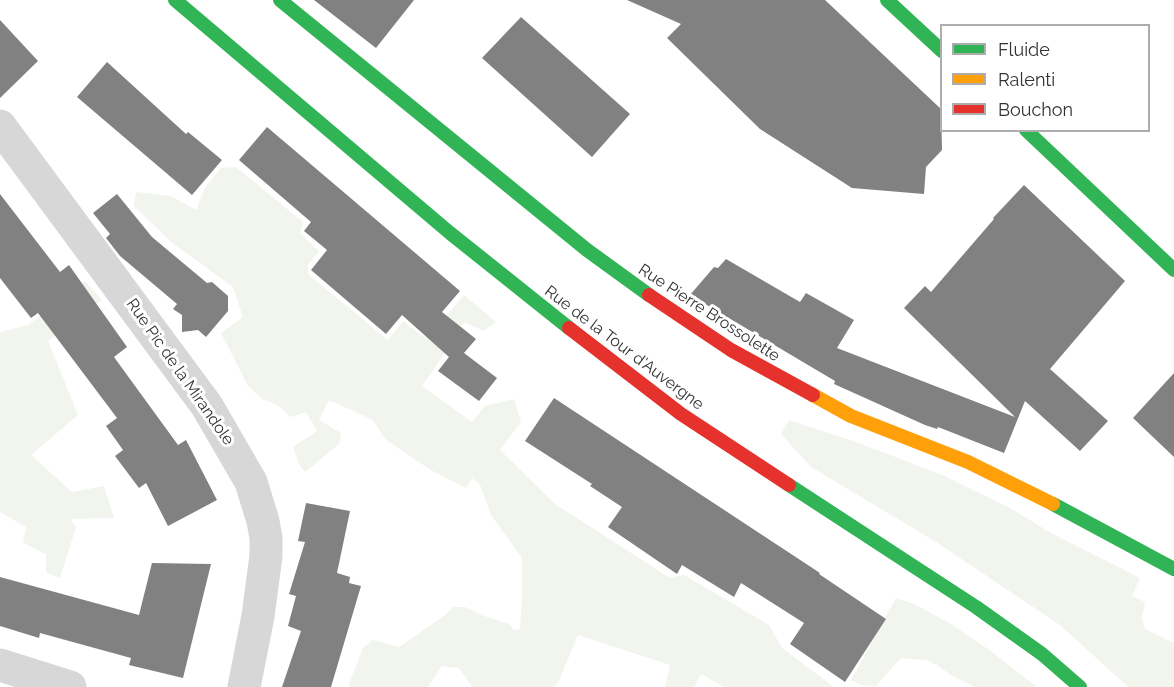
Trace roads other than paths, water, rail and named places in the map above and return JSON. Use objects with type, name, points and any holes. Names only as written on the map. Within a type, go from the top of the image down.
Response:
[{"type":"street","name":"Rue de la Tour d'Auvergne","points":[[175,0],[450,233],[617,366],[681,414],[976,607],[1042,654],[1080,687]]},
{"type":"street","name":"Rue Pierre Brossolette","points":[[280,0],[579,243],[694,327],[761,368],[851,416],[968,462],[1174,569]]},
{"type":"street","points":[[887,0],[940,49]]},
{"type":"street","name":"Rue Pic de la Mirandole","points":[[0,126],[207,406],[251,482],[266,538],[263,584],[244,687]]},
{"type":"street","points":[[1028,132],[1174,270]]},
{"type":"street","points":[[0,665],[70,687]]}]
